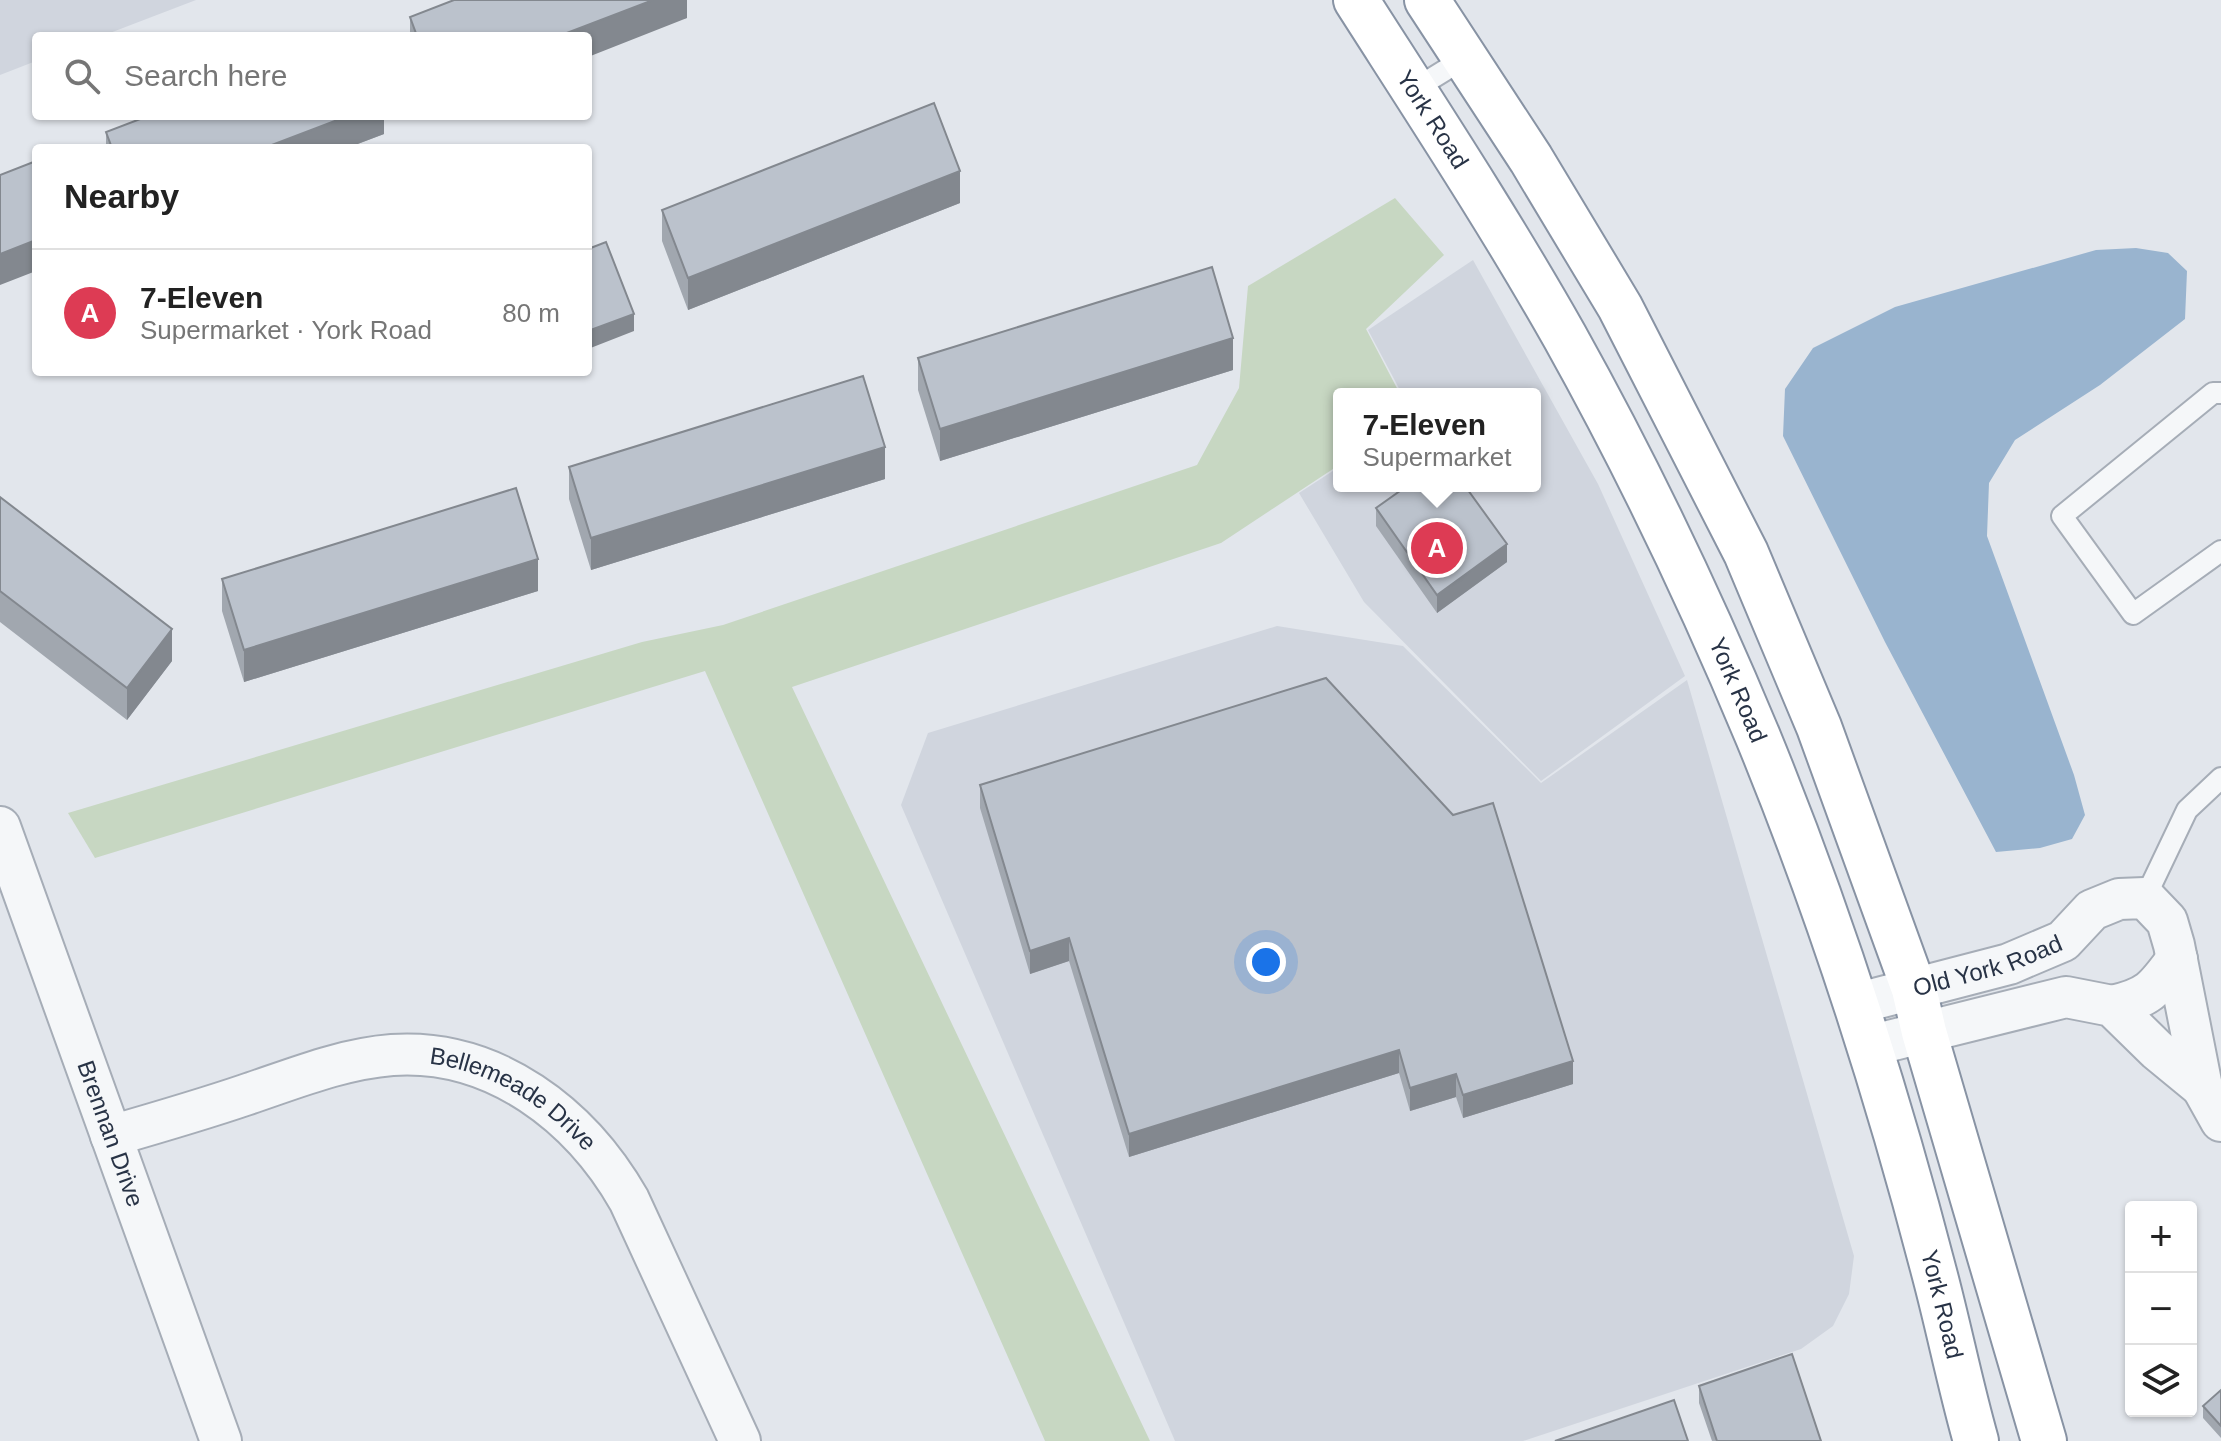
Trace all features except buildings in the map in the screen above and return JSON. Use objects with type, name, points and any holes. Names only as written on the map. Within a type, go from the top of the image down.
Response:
[{"type":"highway","name":"York Road","points":[[1356,0],[1477,189],[1565,337],[1646,490],[1759,740],[1838,950],[1869,1046],[1934,1270],[1976,1441]]},
{"type":"highway","points":[[1427,0],[1531,159],[1620,307],[1746,553],[1819,727],[1914,989],[2044,1441]]},
{"type":"street","name":"Brennan Drive","points":[[0,827],[221,1441]]},
{"type":"street","name":"Old York Road","points":[[1855,1004],[2009,964],[2063,941],[2092,910],[2119,899],[2145,898]]},
{"type":"street","points":[[2145,898],[2167,921],[2202,1087],[2221,1121]]},
{"type":"street","points":[[2112,1006],[2137,1001],[2156,987],[2177,959]]},
{"type":"street","name":"Old York Road","points":[[1869,1046],[2066,997],[2112,1006]]},
{"type":"street","points":[[2112,1006],[2157,1050],[2202,1087]]},
{"type":"street","name":"Bellemeade Drive","points":[[111,1136],[344,1062],[394,1055],[433,1057],[495,1073],[529,1090],[560,1113],[588,1140],[612,1170],[629,1200],[740,1441]]},
{"type":"lane","points":[[1413,90],[1465,58]]},
{"type":"lane","points":[[2221,393],[2213,393],[2062,516],[2133,614],[2221,551]]},
{"type":"lane","points":[[2145,898],[2187,810],[2221,778]]},
{"type":"shaded area","points":[[0,0],[196,0],[112,32],[32,32],[32,63],[0,75]]},
{"type":"shaded area","points":[[1473,260],[1598,484],[1685,676],[1541,781],[1364,602],[1299,493],[1333,471],[1333,492],[1541,492],[1541,388],[1399,388],[1368,330]]},
{"type":"shaded area","points":[[1277,626],[1403,646],[1541,783],[1687,680],[1854,1256],[1849,1294],[1833,1326],[1801,1349],[1523,1441],[1175,1441],[901,805],[928,733]]},
{"type":"green space","points":[[1395,198],[1444,255],[1366,329],[1397,388],[1333,388],[1333,469],[1221,543],[792,687],[1150,1441],[1045,1441],[705,671],[95,858],[68,813],[642,642],[723,625],[1197,465],[1239,388],[1248,286]]},
{"type":"water","points":[[2136,248],[2168,253],[2187,271],[2185,319],[2100,385],[2015,440],[1989,483],[1987,536],[2074,775],[2085,815],[2072,839],[2040,848],[1996,852],[1885,642],[1783,436],[1785,389],[1813,348],[1895,307],[2096,250]]},
{"type":"place","name":"7-Eleven","points":[[1437,548]]}]
